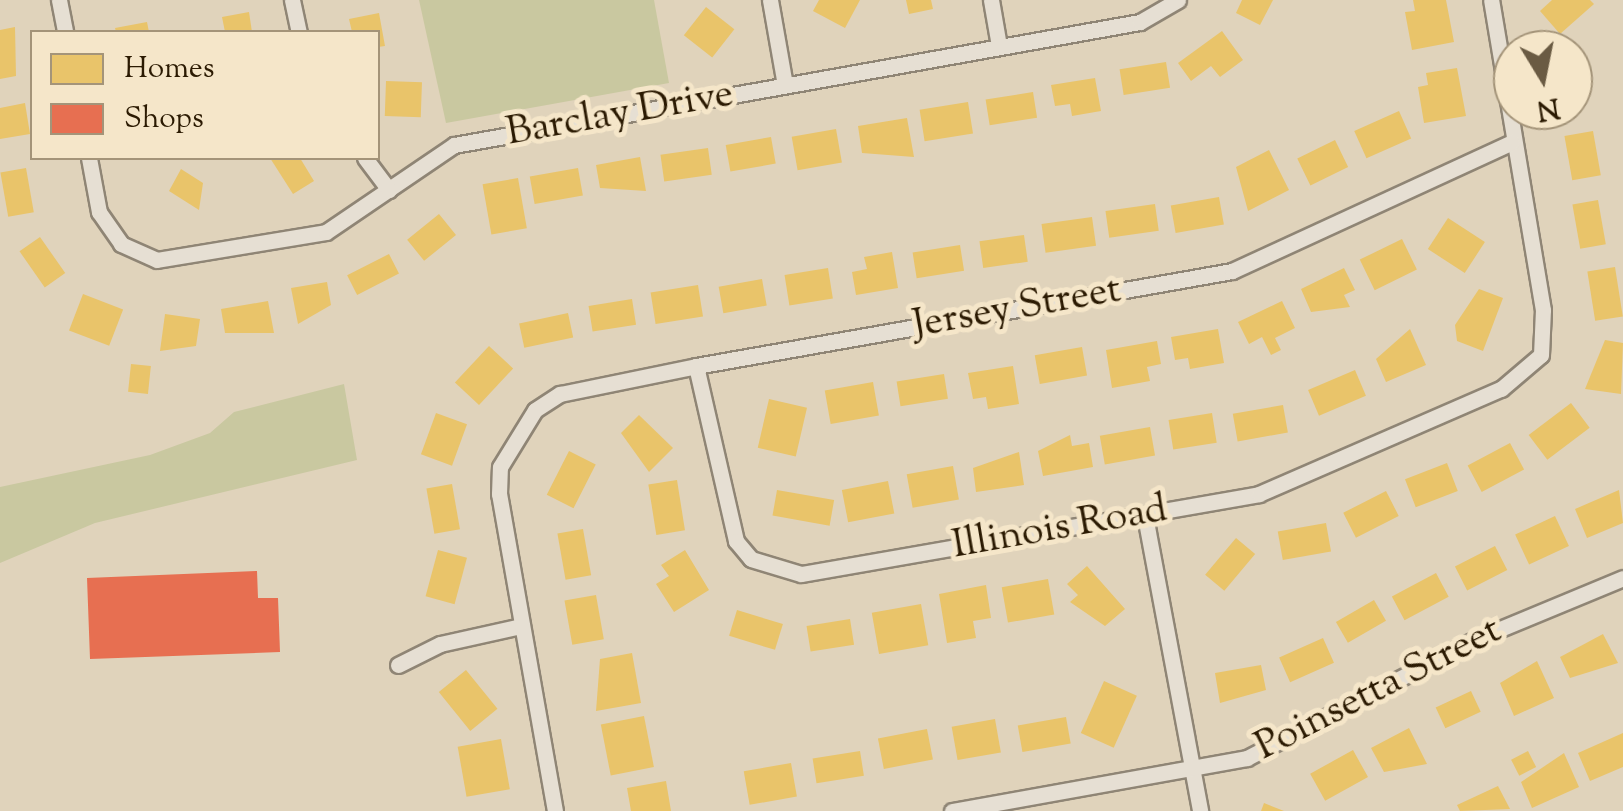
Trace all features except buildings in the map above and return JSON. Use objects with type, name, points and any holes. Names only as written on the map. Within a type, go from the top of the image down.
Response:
[{"type":"street","points":[[59,0],[65,30]]},
{"type":"street","points":[[292,0],[299,30]]},
{"type":"street","points":[[770,0],[785,86]]},
{"type":"street","points":[[990,0],[999,46]]},
{"type":"street","name":"Barclay Drive","points":[[89,160],[99,212],[121,244],[157,260],[326,232],[454,144],[1140,22],[1178,0]]},
{"type":"street","points":[[1491,0],[1512,142]]},
{"type":"street","name":"Illinois Road","points":[[696,366],[728,521],[751,560],[774,571],[1145,516],[1297,482],[1514,383],[1540,355],[1543,310],[1512,142]]},
{"type":"street","name":"Jersey Street","points":[[521,626],[499,494],[516,436],[560,394],[696,366],[1232,271],[1512,142]]},
{"type":"street","points":[[366,160],[389,190]]},
{"type":"street","points":[[1145,516],[1200,811]]},
{"type":"street","name":"Poinsetta Street","points":[[952,811],[1247,758],[1476,639],[1623,578]]},
{"type":"street","points":[[398,665],[440,644],[521,626],[555,811]]},
{"type":"green space","points":[[419,0],[654,0],[669,83],[446,123]]},
{"type":"green space","points":[[344,384],[357,460],[95,523],[0,563],[0,487],[150,455],[210,433],[234,412]]}]
